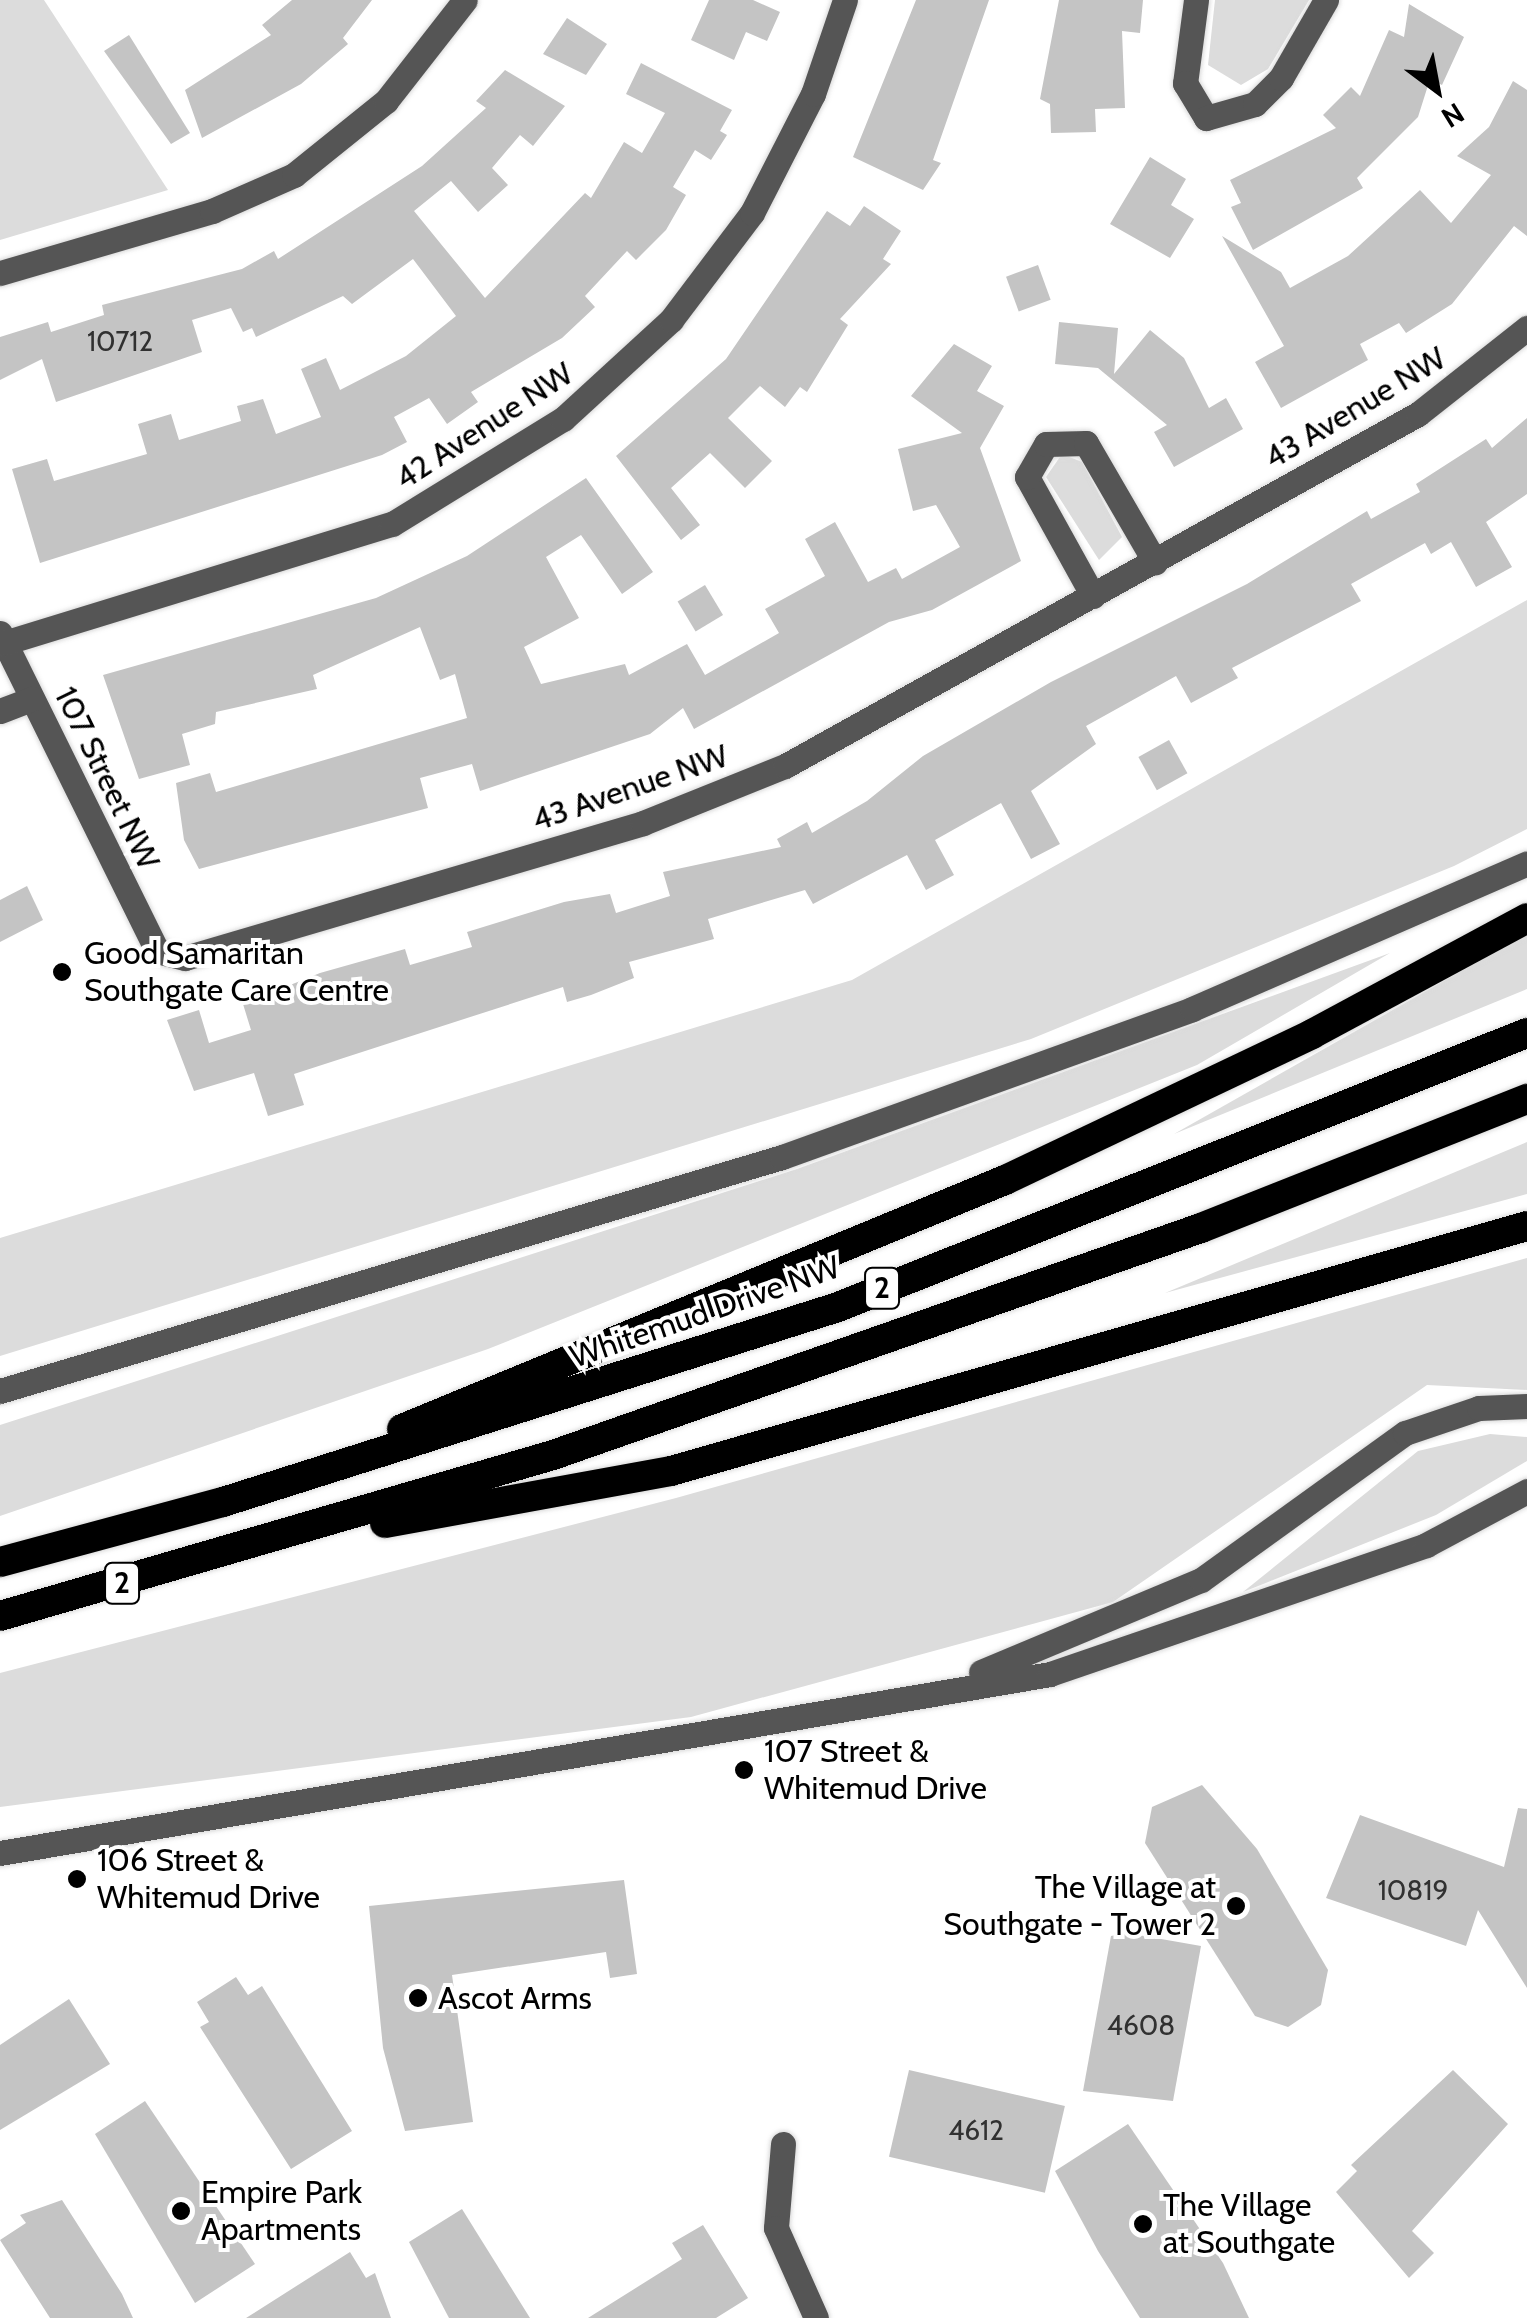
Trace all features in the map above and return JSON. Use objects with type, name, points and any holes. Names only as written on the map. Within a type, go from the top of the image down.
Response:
[{"type":"highway","points":[[223,1502],[1005,1180],[1312,1034],[1527,918]]},
{"type":"highway","name":"Whitemud Drive NW","points":[[0,1562],[223,1502],[838,1307],[1527,1033]]},
{"type":"highway","name":"2","points":[[0,1616],[244,1549],[851,1353],[1527,1098]]},
{"type":"highway","points":[[244,1549],[670,1471],[1527,1226]]},
{"type":"street","points":[[0,273],[212,211],[294,175],[386,101],[465,0]]},
{"type":"street","name":"42 Avenue NW","points":[[2,638],[340,544],[448,495],[619,373],[717,265],[785,156],[844,0]]},
{"type":"street","points":[[1196,0],[1185,83],[1206,118],[1255,104],[1282,78],[1326,0]]},
{"type":"street","name":"43 Avenue NW","points":[[157,952],[184,958],[680,811],[820,749],[1418,414],[1527,328]]},
{"type":"street","points":[[1093,596],[1028,477],[1046,444],[1086,444],[1156,562]]},
{"type":"street","name":"107 Street NW","points":[[2,638],[157,952]]},
{"type":"street","points":[[0,712],[32,699]]},
{"type":"street","points":[[0,1390],[782,1157],[1192,1009],[1527,864]]},
{"type":"street","points":[[953,1684],[1201,1580],[1405,1433],[1479,1408],[1527,1406]]},
{"type":"street","points":[[0,1853],[634,1750],[953,1684],[1050,1674],[1215,1624],[1478,1518],[1527,1492]]},
{"type":"street","points":[[1478,1518],[1527,1513]]},
{"type":"street","points":[[783,2144],[776,2228],[816,2318]]},
{"type":"shaded area","points":[[0,0],[44,0],[168,190],[0,240]]},
{"type":"shaded area","points":[[1215,0],[1309,0],[1268,69],[1241,85],[1208,65]]},
{"type":"shaded area","points":[[1062,454],[1082,462],[1122,537],[1099,560],[1046,477]]},
{"type":"shaded area","points":[[1527,600],[1527,829],[1454,866],[1031,1039],[0,1356],[0,1238],[852,980]]},
{"type":"shaded area","points":[[1527,934],[1527,989],[1174,1134]]},
{"type":"shaded area","points":[[1390,953],[1197,1065],[488,1349],[0,1516],[0,1425],[797,1169]]},
{"type":"shaded area","points":[[1527,1142],[1527,1194],[1165,1293]]},
{"type":"shaded area","points":[[1527,1258],[1527,1390],[1427,1385],[1113,1602],[691,1717],[0,1807],[0,1673],[676,1498]]},
{"type":"shaded area","points":[[1490,1434],[1527,1437],[1527,1461],[1436,1515],[1243,1592],[1418,1451]]},
{"type":"building","points":[[292,0],[372,0],[343,38],[348,44],[301,84],[202,138],[185,90],[271,35],[262,25]]},
{"type":"building","points":[[709,0],[753,0],[780,12],[767,41],[746,32],[734,60],[691,40]]},
{"type":"building","points":[[916,0],[989,0],[933,160],[941,163],[923,190],[853,157]]},
{"type":"building","points":[[1059,0],[1143,0],[1140,33],[1122,31],[1125,108],[1095,109],[1096,132],[1051,133],[1050,104],[1040,99]]},
{"type":"building","points":[[1409,4],[1464,37],[1442,85],[1430,79],[1418,117],[1357,178],[1363,188],[1253,250],[1231,207],[1241,203],[1230,180],[1336,128],[1323,115],[1351,87],[1360,96],[1389,30],[1404,37]]},
{"type":"building","points":[[567,18],[607,44],[586,75],[543,54]]},
{"type":"building","points":[[129,35],[190,133],[171,144],[104,51]]},
{"type":"building","points":[[641,63],[732,110],[720,131],[727,135],[711,160],[695,150],[673,187],[686,195],[666,230],[636,260],[627,251],[585,296],[595,307],[562,338],[471,392],[478,402],[447,424],[429,398],[394,417],[407,442],[382,455],[40,563],[12,469],[47,459],[54,481],[147,454],[138,424],[171,414],[179,440],[241,421],[237,406],[263,399],[276,434],[321,417],[301,369],[326,358],[340,390],[406,356],[456,316],[413,259],[352,304],[343,296],[256,337],[252,328],[243,332],[231,308],[192,320],[202,352],[56,402],[42,359],[0,380],[0,337],[48,322],[51,332],[104,315],[102,305],[242,269],[274,251],[278,259],[422,166],[486,108],[476,101],[505,70],[565,106],[533,146],[520,135],[492,168],[508,185],[478,212],[451,181],[414,211],[485,298],[585,193],[591,198],[624,142],[642,153],[665,113],[626,94]]},
{"type":"building","points":[[1513,81],[1527,90],[1527,236],[1514,226],[1452,304],[1406,333],[1399,323],[1360,344],[1368,360],[1281,408],[1255,362],[1284,346],[1222,236],[1281,272],[1290,288],[1348,256],[1420,190],[1451,223],[1491,175],[1457,156],[1489,127]]},
{"type":"building","points":[[1150,157],[1186,179],[1171,205],[1194,219],[1170,258],[1110,224]]},
{"type":"building","points":[[864,206],[901,231],[883,259],[891,264],[840,319],[848,325],[807,392],[800,387],[785,407],[760,386],[728,418],[772,461],[745,488],[710,453],[671,488],[700,525],[681,540],[616,456],[726,359],[827,211],[850,226]]},
{"type":"building","points":[[1038,265],[1051,300],[1019,311],[1006,277]]},
{"type":"building","points":[[1059,322],[1118,328],[1114,374],[1150,330],[1184,358],[1209,408],[1226,398],[1243,429],[1174,467],[1154,432],[1167,425],[1098,368],[1055,364]]},
{"type":"building","points":[[954,344],[992,366],[977,391],[1004,406],[980,448],[1021,561],[932,610],[889,622],[694,729],[683,708],[650,734],[480,791],[472,764],[420,778],[428,808],[199,869],[184,840],[176,783],[210,773],[216,792],[467,718],[455,674],[440,680],[420,627],[313,675],[317,689],[216,712],[215,724],[182,734],[190,765],[139,779],[103,675],[376,598],[467,556],[586,478],[653,572],[622,594],[581,535],[546,557],[579,618],[524,647],[541,684],[625,664],[629,675],[687,644],[705,675],[779,633],[765,609],[825,576],[805,539],[835,522],[868,582],[896,568],[902,579],[960,547],[936,505],[913,511],[898,449],[962,433],[911,396]]},
{"type":"building","points":[[1527,418],[1527,494],[1486,522],[1512,567],[1476,587],[1451,542],[1431,554],[1425,543],[1351,584],[1361,601],[1232,668],[1238,678],[1191,703],[1176,676],[1086,726],[1096,744],[1031,791],[1060,844],[1031,859],[1001,803],[935,840],[954,875],[926,890],[907,855],[813,904],[805,890],[708,919],[714,939],[629,962],[634,978],[591,995],[567,1002],[563,987],[294,1074],[304,1105],[268,1116],[254,1073],[194,1091],[167,1020],[199,1010],[209,1043],[251,1030],[243,1004],[320,973],[405,949],[410,965],[472,947],[467,932],[564,902],[610,894],[616,913],[670,896],[663,872],[781,847],[777,839],[807,822],[812,833],[867,801],[923,756],[1051,682],[1247,584],[1367,511],[1371,519],[1420,492],[1416,484],[1486,439],[1492,448]]},
{"type":"building","points":[[705,585],[723,615],[696,631],[678,601]]},
{"type":"building","points":[[1169,740],[1187,773],[1157,790],[1138,757]]},
{"type":"building","points":[[27,886],[43,920],[0,942],[0,900]]},
{"type":"building","name":"The Village at Southgate - Tower 2","points":[[1202,1785],[1257,1849],[1328,1970],[1321,2005],[1288,2027],[1255,2016],[1145,1843],[1152,1807]]},
{"type":"building","points":[[1518,1808],[1527,1809],[1527,1988],[1478,1910],[1466,1946],[1326,1898],[1360,1815],[1504,1867]]},
{"type":"building","name":"Ascot Arms","points":[[624,1880],[637,1974],[610,1978],[606,1952],[452,1975],[473,2122],[405,2131],[383,2048],[369,1906]]},
{"type":"building","points":[[1127,1933],[1201,1946],[1173,2101],[1083,2091],[1111,1936]]},
{"type":"building","points":[[236,1977],[248,1995],[262,1986],[352,2131],[291,2169],[200,2027],[209,2022],[197,2002]]},
{"type":"building","points":[[69,1999],[110,2064],[0,2130],[0,2045]]},
{"type":"building","points":[[909,2070],[1065,2106],[1045,2193],[889,2157]]},
{"type":"building","points":[[1453,2070],[1508,2124],[1412,2231],[1434,2253],[1409,2278],[1336,2192],[1357,2171],[1351,2165]]},
{"type":"building","name":"Empire Park Apartments","points":[[145,2101],[255,2264],[195,2303],[95,2134]]},
{"type":"building","name":"The Village at Southgate","points":[[1128,2124],[1223,2263],[1249,2318],[1140,2318],[1098,2251],[1055,2171]]},
{"type":"building","points":[[62,2200],[133,2318],[50,2318],[0,2240],[26,2223],[20,2215]]},
{"type":"building","points":[[462,2209],[530,2318],[449,2318],[409,2242]]},
{"type":"building","points":[[703,2225],[748,2298],[716,2318],[588,2318],[682,2259],[672,2243]]},
{"type":"building","points":[[350,2252],[366,2278],[375,2273],[391,2318],[246,2318]]},
{"type":"place","name":"Good Samaritan Southgate Care Centre","points":[[62,972]]},
{"type":"place","name":"107 Street & Whitemud Drive","points":[[744,1770]]},
{"type":"place","name":"106 Street & Whitemud Drive","points":[[77,1879]]},
{"type":"place","name":"The Village at Southgate - Tower 2","points":[[1236,1906]]},
{"type":"place","name":"Ascot Arms","points":[[418,1998]]},
{"type":"place","name":"Empire Park Apartments","points":[[181,2211]]},
{"type":"place","name":"The Village at Southgate","points":[[1143,2224]]}]
